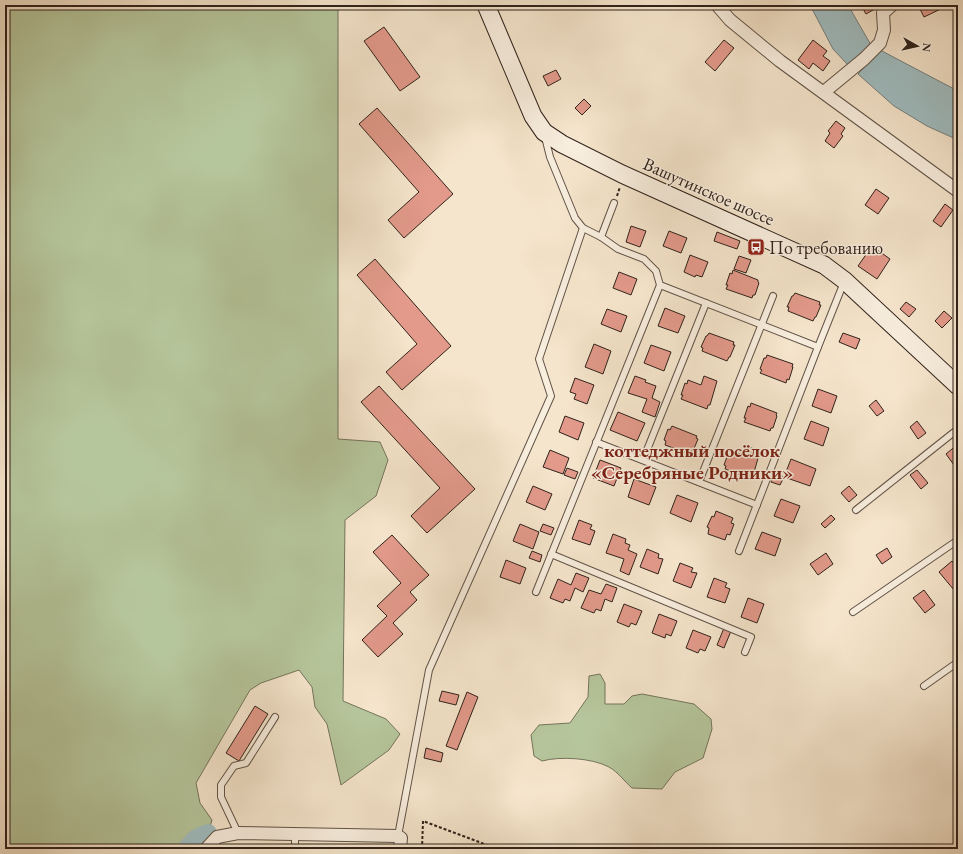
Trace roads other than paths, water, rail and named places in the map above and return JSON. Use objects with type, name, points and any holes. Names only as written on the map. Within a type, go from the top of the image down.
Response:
[{"type":"street","name":"Вашутинское шоссе","points":[[486,5],[533,116],[544,132],[562,144],[622,174],[824,265],[844,280],[958,386]]},
{"type":"street","points":[[717,5],[735,24],[780,61],[958,192]]},
{"type":"street","points":[[824,92],[864,59],[880,43],[884,30],[883,13],[892,5]]},
{"type":"street","points":[[206,849],[217,837],[238,833],[398,836],[401,838],[400,849]]},
{"type":"lane","points":[[536,592],[660,285],[656,271],[644,259],[618,249],[601,237],[583,228],[575,218],[550,157],[544,132]]},
{"type":"lane","points":[[601,237],[614,203]]},
{"type":"lane","points":[[398,836],[429,670],[551,396],[539,359],[583,228]]},
{"type":"lane","points":[[739,551],[844,280]]},
{"type":"lane","points":[[660,285],[818,347]]},
{"type":"lane","points":[[699,482],[773,296]]},
{"type":"lane","points":[[643,460],[706,303]]},
{"type":"lane","points":[[856,510],[958,429]]},
{"type":"lane","points":[[596,442],[757,505]]},
{"type":"lane","points":[[853,612],[958,540]]},
{"type":"lane","points":[[551,554],[751,637],[745,652]]},
{"type":"lane","points":[[924,686],[958,662]]},
{"type":"lane","points":[[238,833],[221,797],[221,785],[234,766],[246,763],[276,717]]},
{"type":"lane","points":[[295,834],[295,849]]},
{"type":"water","points":[[810,5],[848,5],[871,45],[848,65],[833,49]]},
{"type":"water","points":[[880,50],[958,91],[958,140],[927,126],[894,106],[858,74]]},
{"type":"waterway","points":[[186,849],[195,839],[208,833]]},
{"type":"place","name":"По требованию","points":[[756,247]]},
{"type":"district","name":"коттеджный посёлок «Серебряные Родники»","points":[[692,461]]}]
